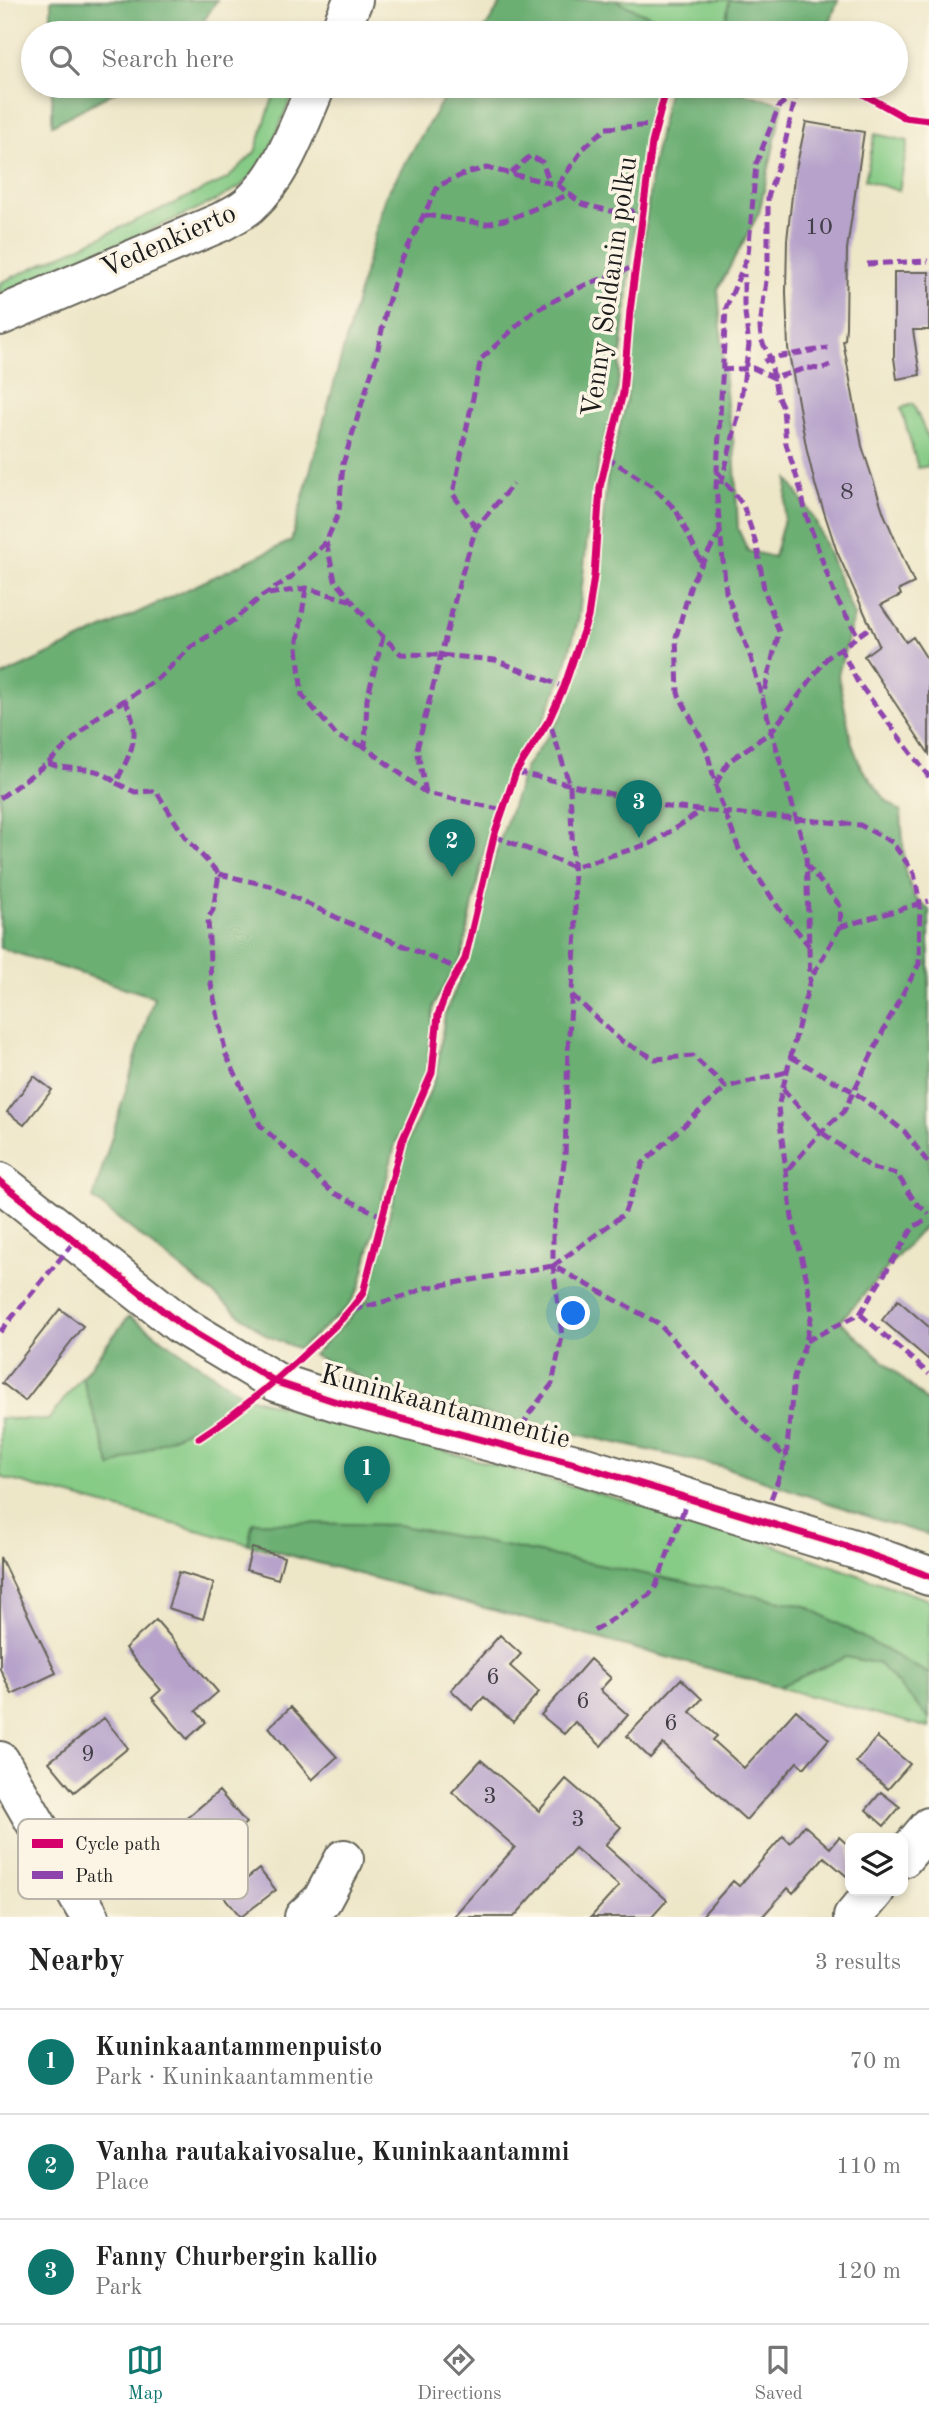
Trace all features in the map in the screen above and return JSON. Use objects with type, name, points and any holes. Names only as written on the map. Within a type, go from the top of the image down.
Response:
[{"type":"street","points":[[344,21],[354,0]]},
{"type":"street","name":"Vedenkierto","points":[[0,317],[221,222],[247,207],[269,184],[286,156],[311,98]]},
{"type":"street","name":"Kuninkaantammentie","points":[[0,1182],[181,1325],[276,1382],[337,1402],[579,1465],[858,1550],[929,1576]]},
{"type":"street","points":[[0,1761],[33,1819]]},
{"type":"street","points":[[908,1852],[929,1827]]},
{"type":"street","points":[[304,1917],[322,1900],[344,1859]]},
{"type":"street","points":[[853,1917],[871,1896]]},
{"type":"street","points":[[80,1899],[90,1917]]},
{"type":"green space","points":[[51,0],[217,0],[204,21],[51,21]]},
{"type":"green space","points":[[503,0],[838,0],[830,21],[535,21]]},
{"type":"green space","points":[[503,0],[614,0],[661,21],[490,21]]},
{"type":"green space","points":[[729,0],[838,0],[830,21],[726,20]]},
{"type":"green space","points":[[52,98],[103,98],[52,125]]},
{"type":"green space","points":[[273,98],[291,98],[264,164],[241,186],[217,200],[0,298],[0,283],[227,179],[255,152]]},
{"type":"green space","points":[[444,98],[656,98],[634,235],[617,394],[599,461],[588,528],[579,617],[563,675],[542,724],[517,757],[490,823],[462,957],[434,1004],[426,1076],[395,1145],[360,1287],[348,1307],[299,1349],[267,1336],[93,1199],[154,997],[0,948],[0,677],[291,541],[385,197]]},
{"type":"green space","points":[[667,98],[762,98],[783,104],[759,213],[718,289],[727,406],[734,445],[738,529],[748,551],[774,557],[784,519],[788,479],[815,520],[854,616],[838,675],[852,744],[861,767],[886,800],[901,812],[905,872],[915,898],[929,910],[929,1221],[840,1321],[929,1403],[929,1535],[724,1467],[392,1393],[313,1355],[369,1298],[406,1146],[436,1077],[445,1013],[468,961],[497,849],[526,766],[560,719],[593,624],[607,478],[628,392],[652,168]]},
{"type":"green space","points":[[875,134],[908,141],[899,191],[865,180]]},
{"type":"green space","points":[[913,404],[929,440],[929,466],[918,468],[901,408]]},
{"type":"green space","points":[[129,1316],[244,1396],[731,1530],[929,1600],[929,1728],[0,1477],[0,1418],[48,1420]]},
{"type":"green space","points":[[129,1316],[244,1396],[221,1414],[111,1467],[82,1377]]},
{"type":"green space","points":[[253,1522],[398,1525],[806,1606],[929,1674],[929,1718],[879,1664],[846,1657],[778,1687],[248,1544]]},
{"type":"building","points":[[806,122],[864,132],[847,249],[846,327],[843,341],[862,446],[884,514],[914,583],[899,590],[901,595],[881,605],[906,642],[913,637],[929,662],[929,754],[864,656],[879,645],[837,552],[807,451],[788,348],[786,292],[787,240],[794,178]]},
{"type":"building","points":[[894,272],[929,272],[929,330],[913,330],[920,375],[897,379],[894,358]]},
{"type":"building","points":[[34,1076],[52,1090],[24,1125],[7,1112]]},
{"type":"building","points":[[898,1300],[929,1327],[929,1360],[882,1320]]},
{"type":"building","points":[[60,1309],[83,1326],[25,1401],[2,1383]]},
{"type":"building","points":[[252,1548],[284,1557],[278,1579],[246,1570]]},
{"type":"building","points":[[0,1557],[56,1673],[12,1694],[0,1669]]},
{"type":"building","points":[[179,1572],[214,1583],[203,1619],[168,1608]]},
{"type":"building","points":[[156,1620],[218,1692],[196,1711],[206,1722],[187,1739],[152,1698],[161,1690],[125,1648]]},
{"type":"building","points":[[500,1635],[521,1654],[510,1666],[539,1692],[513,1722],[484,1697],[472,1710],[451,1690]]},
{"type":"building","points":[[590,1659],[611,1678],[600,1690],[628,1715],[601,1746],[575,1722],[564,1734],[541,1715]]},
{"type":"building","points":[[681,1679],[702,1699],[690,1712],[717,1736],[713,1740],[744,1768],[796,1710],[829,1739],[804,1768],[797,1762],[746,1820],[663,1744],[650,1758],[627,1736]]},
{"type":"building","points":[[291,1707],[337,1757],[312,1780],[269,1727]]},
{"type":"building","points":[[104,1718],[128,1748],[74,1792],[49,1762]]},
{"type":"building","points":[[877,1737],[910,1764],[888,1789],[856,1762]]},
{"type":"building","points":[[481,1760],[539,1811],[566,1779],[621,1827],[605,1845],[667,1900],[652,1917],[591,1917],[619,1886],[575,1848],[514,1917],[453,1917],[515,1847],[452,1792]]},
{"type":"building","points":[[219,1791],[243,1819],[186,1819]]},
{"type":"building","points":[[881,1792],[900,1807],[884,1826],[866,1810]]},
{"type":"building","points":[[804,1825],[830,1848],[839,1837],[845,1842],[845,1875],[824,1857],[793,1893],[788,1888],[762,1917],[701,1917],[733,1881],[739,1886],[783,1836],[790,1843]]},
{"type":"building","points":[[259,1869],[276,1890],[241,1917],[226,1899],[248,1899],[248,1878]]},
{"type":"marked path","points":[[771,1499],[786,1458],[794,1377],[812,1313],[792,1218],[778,1107],[810,980],[806,853],[751,658],[726,592],[716,488],[726,308],[748,255],[756,164],[779,106],[789,98]]},
{"type":"marked path","points":[[795,98],[768,197],[768,265],[760,327],[761,339],[770,358],[777,395],[783,408],[786,444],[806,515],[835,596],[858,636]]},
{"type":"marked path","points":[[558,185],[583,149],[606,128],[656,125]]},
{"type":"marked path","points":[[511,173],[530,156],[542,162],[550,183]]},
{"type":"marked path","points":[[384,1217],[332,1192],[260,1125],[226,1055],[211,984],[208,918],[213,910],[219,874],[185,837],[156,791],[135,792],[116,783],[133,743],[133,724],[125,700],[159,678],[191,647],[234,620],[262,596],[290,578],[326,542],[339,512],[343,464],[376,358],[400,263],[438,186],[466,173],[487,168],[558,185],[582,204],[611,211],[643,211]]},
{"type":"marked path","points":[[425,215],[486,224],[512,218],[570,194]]},
{"type":"marked path","points":[[867,264],[928,261]]},
{"type":"marked path","points":[[476,528],[453,494],[481,359],[532,312],[585,285],[636,266]]},
{"type":"marked path","points":[[721,484],[738,417],[749,345],[744,305],[744,274]]},
{"type":"marked path","points":[[764,362],[770,358],[828,348]]},
{"type":"marked path","points":[[722,370],[753,368],[774,378],[807,368],[821,369],[830,365]]},
{"type":"marked path","points":[[606,457],[652,486],[676,510],[702,564]]},
{"type":"marked path","points":[[717,471],[743,505],[757,546],[764,589],[779,632],[763,696]]},
{"type":"marked path","points":[[426,793],[417,749],[460,580],[476,528],[513,484]]},
{"type":"marked path","points":[[720,532],[692,581],[676,637],[678,693],[706,748],[719,797],[739,849],[778,907],[809,946]]},
{"type":"marked path","points":[[326,542],[335,580],[374,628],[401,654],[495,660],[564,687]]},
{"type":"marked path","points":[[306,588],[297,647],[302,695],[338,737],[365,747]]},
{"type":"marked path","points":[[269,594],[306,588],[352,601]]},
{"type":"marked path","points":[[716,784],[728,762],[772,731],[827,658],[868,629]]},
{"type":"marked path","points":[[383,637],[367,699],[365,747],[426,793],[503,810]]},
{"type":"marked path","points":[[840,647],[857,681],[929,777]]},
{"type":"marked path","points":[[0,798],[48,763],[97,717],[125,700]]},
{"type":"marked path","points":[[523,1428],[528,1415],[552,1384],[562,1336],[553,1266],[553,1230],[565,1157],[568,1049],[576,931],[570,786],[549,720]]},
{"type":"marked path","points":[[48,763],[99,772],[116,783]]},
{"type":"marked path","points":[[516,772],[668,807],[860,825],[892,842],[914,873],[920,904],[919,964],[844,1111],[821,1132],[787,1171]]},
{"type":"marked path","points":[[494,836],[574,867],[652,843],[702,811]]},
{"type":"marked path","points":[[806,864],[841,907],[840,927],[810,980]]},
{"type":"marked path","points":[[219,874],[270,886],[342,920],[459,969]]},
{"type":"marked path","points":[[840,927],[929,901]]},
{"type":"marked path","points":[[572,995],[620,1040],[655,1059],[693,1056],[726,1087],[787,1072]]},
{"type":"marked path","points":[[791,1057],[854,1092],[905,1132],[929,1164]]},
{"type":"marked path","points":[[553,1266],[624,1214],[643,1163],[726,1087]]},
{"type":"marked path","points":[[783,1089],[821,1132],[872,1168],[897,1174],[915,1202],[929,1214]]},
{"type":"marked path","points":[[806,1341],[860,1314],[914,1226],[929,1219]]},
{"type":"marked path","points":[[0,1332],[74,1242]]},
{"type":"marked path","points":[[353,1310],[425,1288],[553,1266],[658,1323],[747,1421],[786,1458]]},
{"type":"marked path","points":[[860,1314],[929,1374]]},
{"type":"marked path","points":[[594,1631],[649,1595],[656,1586],[688,1498]]},
{"type":"cycle path","name":"Venny Soldanin polku","points":[[199,1438],[243,1407],[283,1373],[338,1323],[363,1293],[402,1141],[432,1073],[438,1015],[447,991],[465,959],[494,836],[516,772],[549,720],[564,687],[588,617],[594,576],[600,487],[623,393],[630,311],[652,143],[664,98]]},
{"type":"cycle path","points":[[870,98],[904,117],[929,120]]},
{"type":"cycle path","points":[[0,1182],[181,1325],[276,1382],[337,1402],[579,1465],[857,1550],[929,1576]]},
{"type":"place","name":"Fanny Churbergin kallio","points":[[639,838]]},
{"type":"place","name":"Vanha rautakaivosalue, Kuninkaantammi","points":[[452,877]]},
{"type":"place","name":"Kuninkaantammenpuisto","points":[[367,1504]]}]
